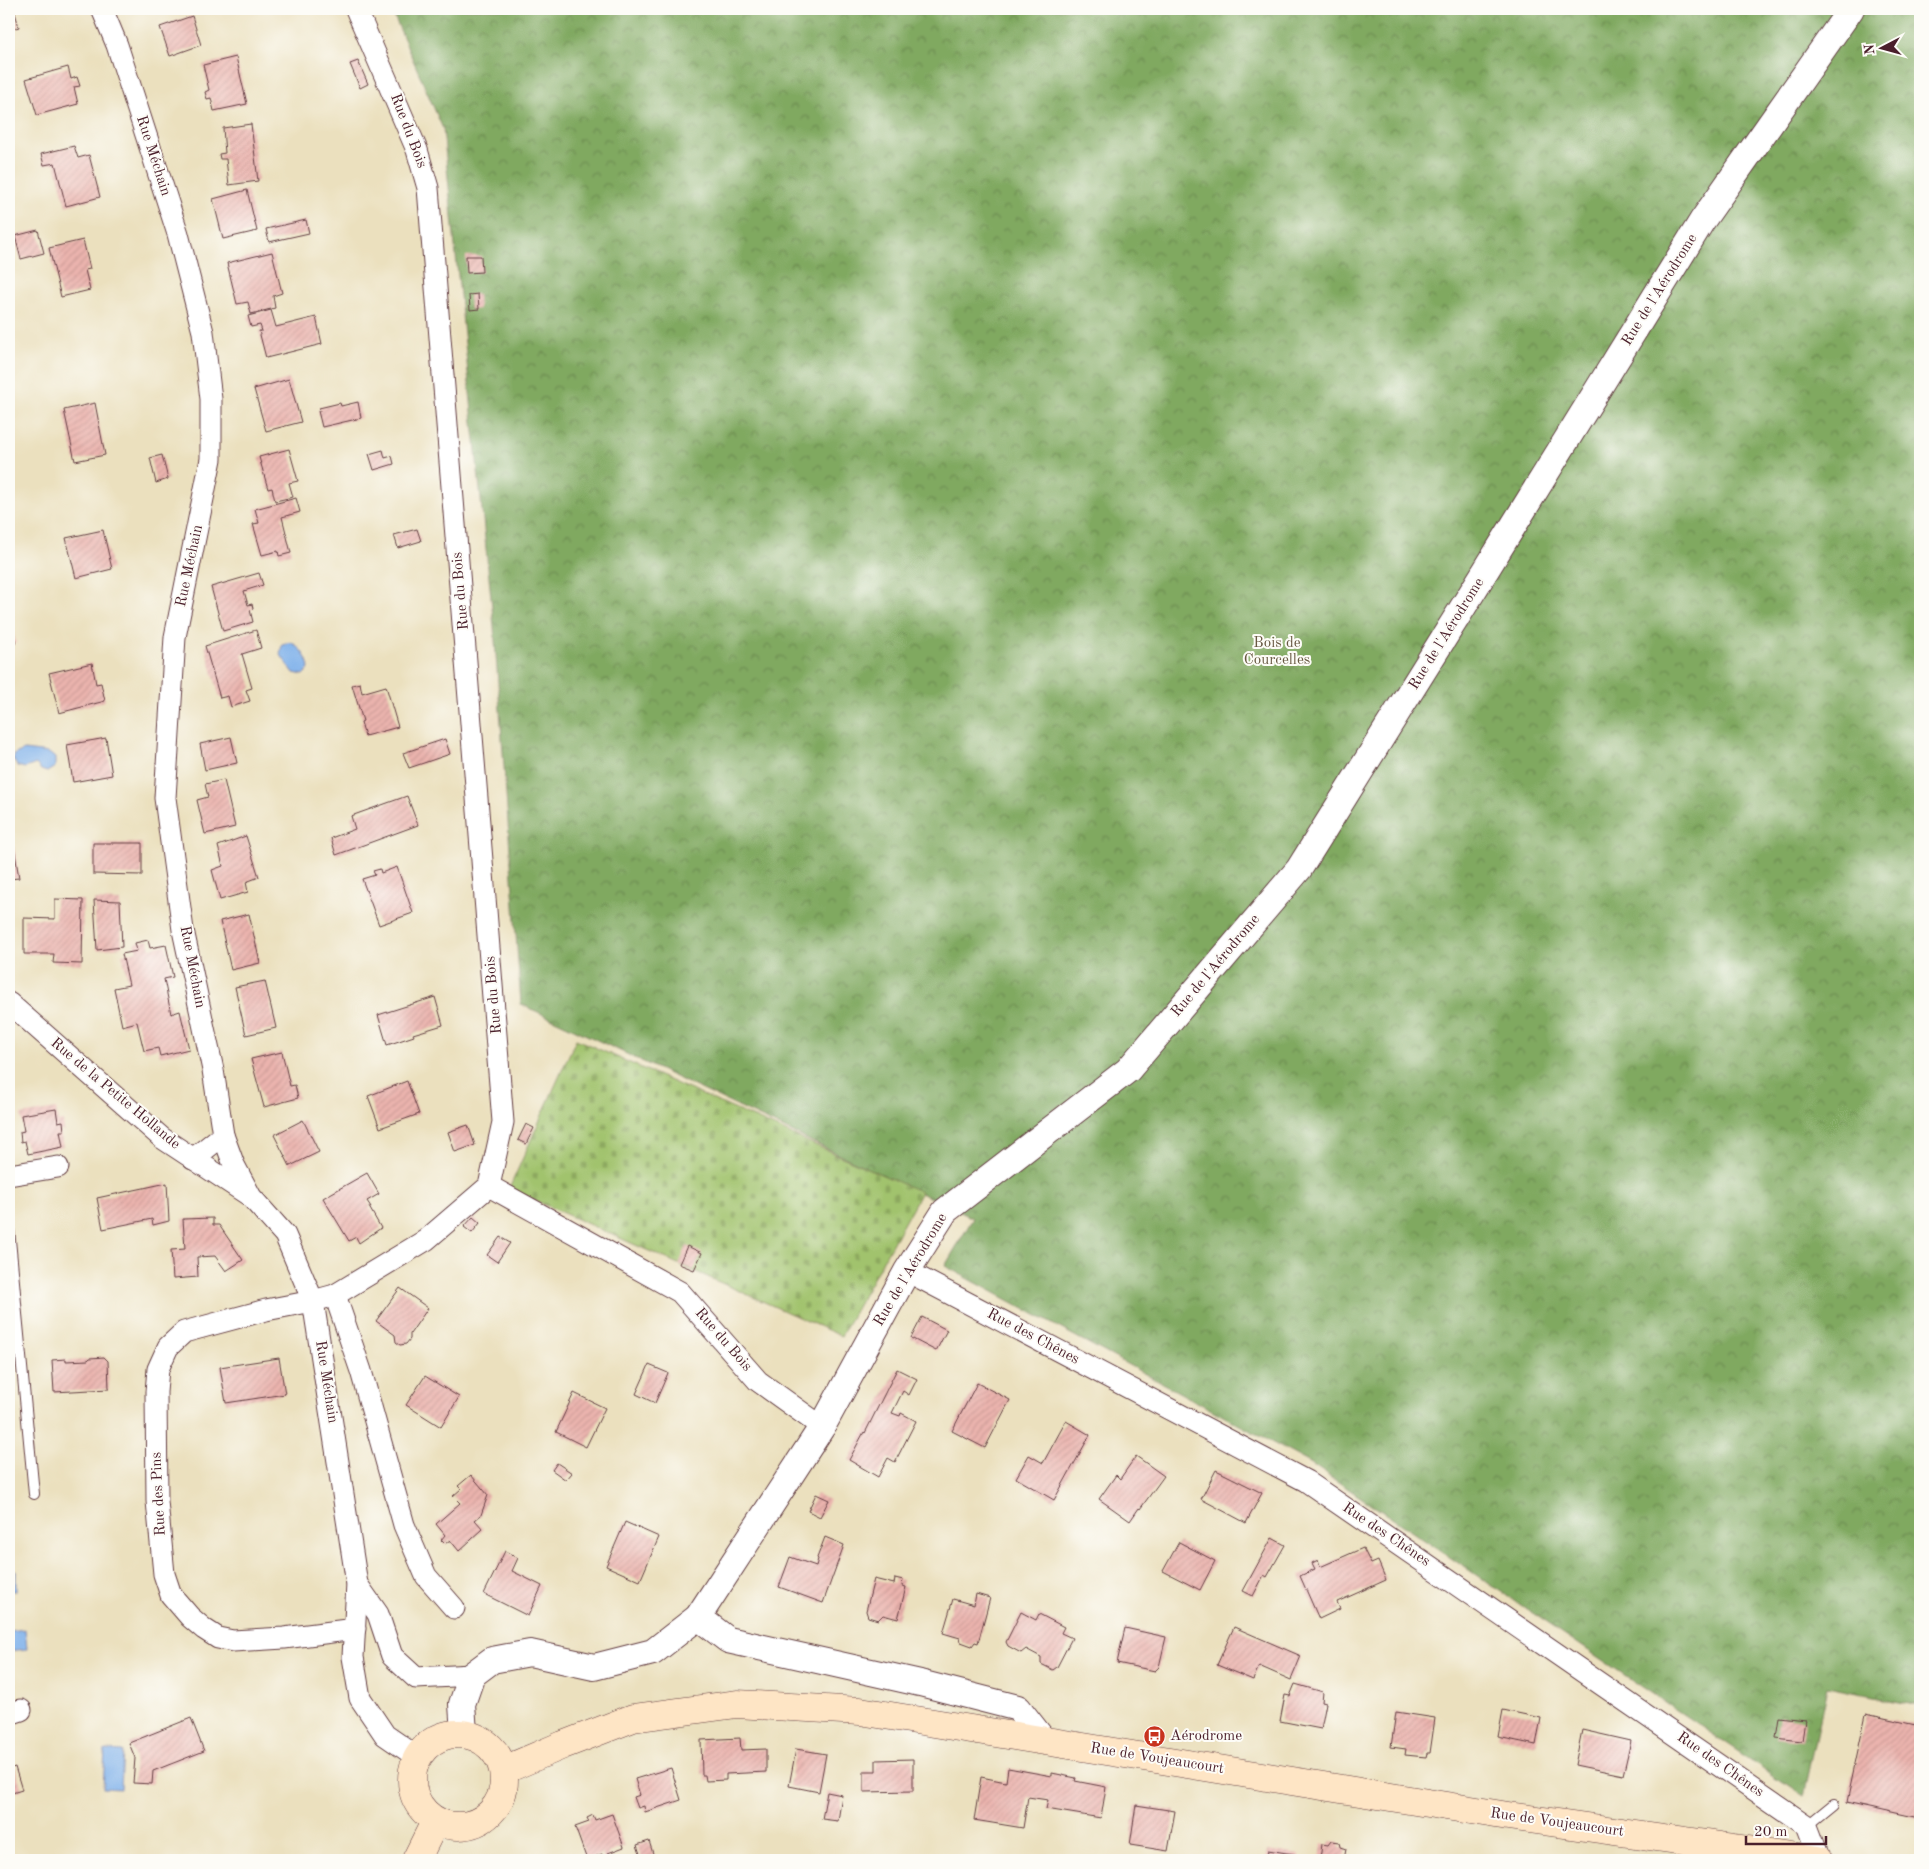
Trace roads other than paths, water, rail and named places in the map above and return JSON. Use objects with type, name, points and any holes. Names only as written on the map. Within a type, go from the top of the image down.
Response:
[{"type":"main road","name":"Rue de Voujeaucourt","points":[[504,1770],[563,1744],[633,1718],[737,1704],[860,1712],[1498,1814],[1819,1860]]},
{"type":"main road","points":[[464,1734],[490,1745],[504,1770],[502,1797],[487,1818],[462,1828],[436,1822],[418,1805],[411,1781],[417,1756],[429,1743],[446,1735],[464,1734]]},
{"type":"main road","points":[[416,1860],[436,1822]]},
{"type":"street","name":"Rue Méchain","points":[[102,9],[117,44],[178,234],[203,332],[211,399],[211,459],[175,637],[165,798],[183,930],[213,1070],[223,1135],[234,1165],[251,1197],[285,1235],[313,1302],[357,1584],[353,1657],[360,1698],[385,1734],[417,1756]]},
{"type":"street","name":"Rue du Bois","points":[[356,9],[418,150],[428,188],[503,1122],[489,1186],[680,1292],[758,1381],[822,1427]]},
{"type":"street","name":"Rue de l'Aérodrome","points":[[472,1676],[492,1660],[530,1653],[594,1667],[653,1652],[698,1617],[822,1427],[907,1271],[945,1211],[1128,1070],[1299,869],[1466,604],[1702,220],[1851,9]]},
{"type":"street","name":"Rue de la Petite Hollande","points":[[9,1003],[162,1138],[251,1197]]},
{"type":"street","points":[[193,1159],[223,1135]]},
{"type":"street","points":[[9,1174],[58,1167]]},
{"type":"street","points":[[313,1302],[335,1295],[426,1240],[489,1186]]},
{"type":"street","name":"Rue des Chênes","points":[[907,1271],[1306,1481],[1807,1826]]},
{"type":"street","name":"Rue Méchain","points":[[335,1295],[361,1371],[404,1525],[426,1576],[454,1608]]},
{"type":"street","name":"Rue des Pins","points":[[313,1302],[266,1310],[206,1325],[184,1332],[168,1347],[158,1369],[156,1392],[157,1501],[164,1574],[171,1595],[190,1617],[218,1638],[233,1641],[250,1641],[330,1634],[354,1629]]},
{"type":"street","name":"Rue Méchain","points":[[357,1584],[378,1614],[392,1656],[416,1678],[472,1676]]},
{"type":"street","points":[[698,1617],[728,1640],[920,1683],[1018,1708],[1043,1740]]},
{"type":"street","points":[[464,1734],[462,1704],[472,1676]]},
{"type":"street","points":[[1807,1826],[1819,1860]]},
{"type":"lane","points":[[9,1229],[34,1494]]},
{"type":"lane","points":[[1807,1826],[1834,1804]]},
{"type":"water","points":[[290,642],[300,649],[307,661],[309,669],[303,675],[294,673],[280,654],[282,645]]},
{"type":"water","points":[[24,750],[49,753],[55,758],[55,767],[47,772],[41,770],[36,764],[25,768],[17,766],[13,759],[15,754]]},
{"type":"water","points":[[9,1571],[16,1571],[16,1591],[9,1591]]},
{"type":"water","points":[[25,1629],[27,1649],[9,1651],[9,1631]]},
{"type":"water","points":[[105,1750],[123,1751],[121,1789],[103,1788]]},
{"type":"place","name":"Aérodrome","points":[[1154,1736]]},
{"type":"park label","name":"Bois de Courcelles","points":[[1277,652]]}]
